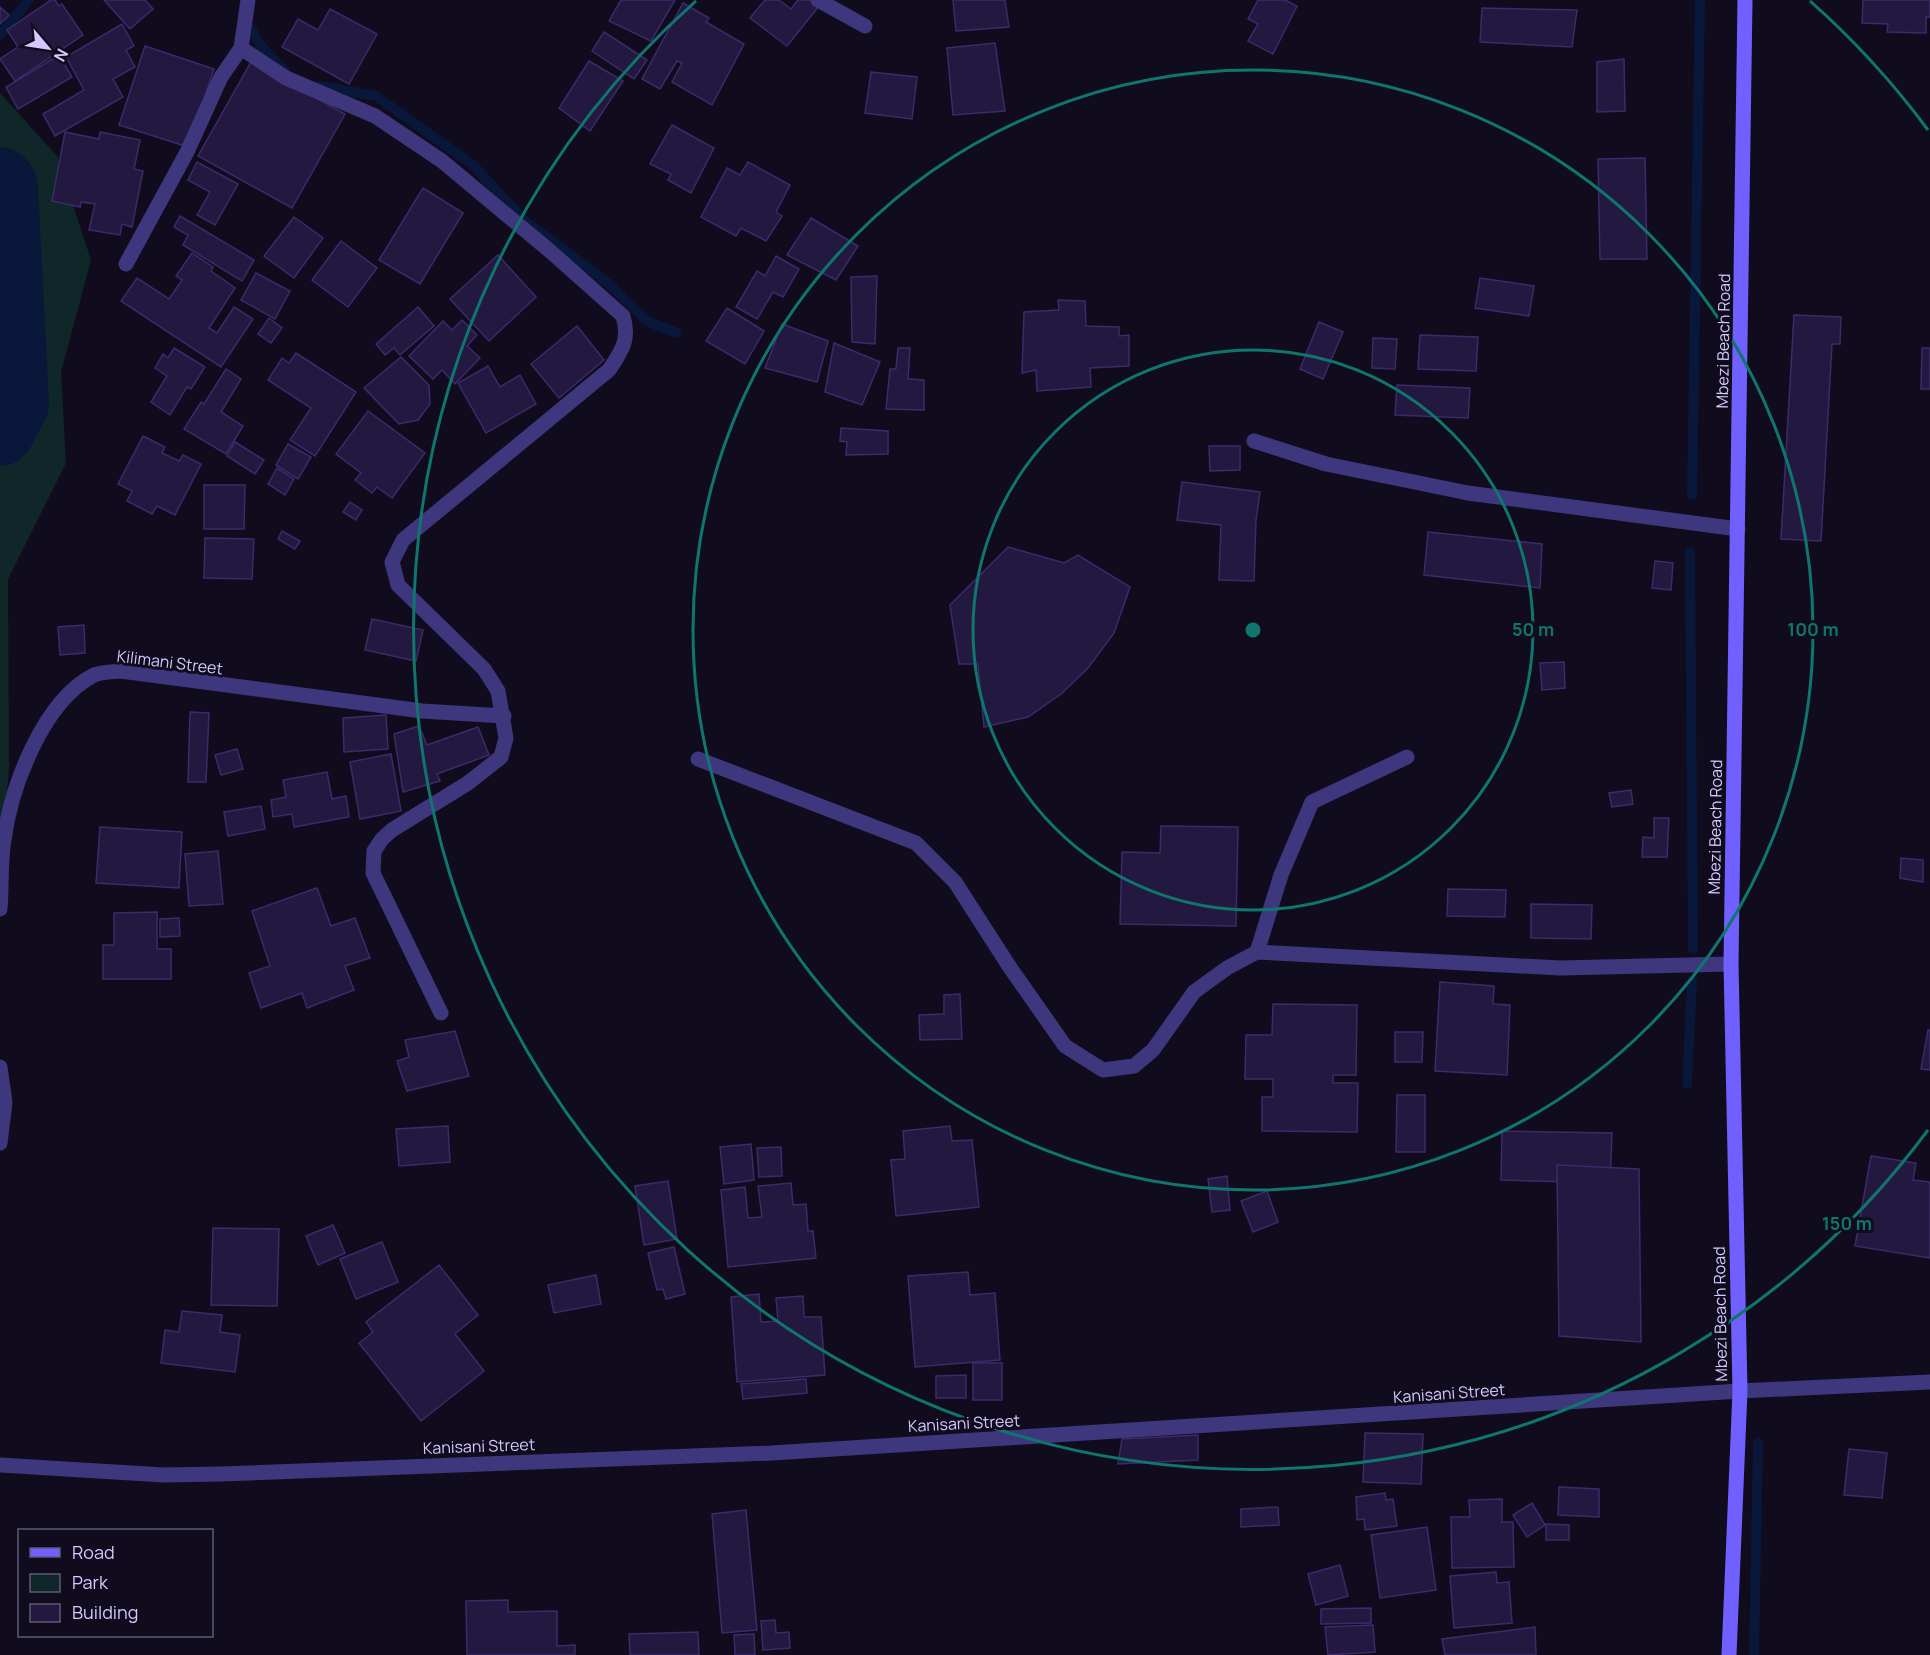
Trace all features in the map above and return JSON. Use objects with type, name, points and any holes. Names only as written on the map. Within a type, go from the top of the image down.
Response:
[{"type":"main road","name":"Mbezi Beach Road","points":[[1729,1655],[1740,1391],[1731,964],[1745,0]]},
{"type":"street","points":[[126,264],[187,152],[221,77],[241,48],[248,0]]},
{"type":"street","points":[[818,0],[865,26]]},
{"type":"street","points":[[241,48],[286,78],[375,116],[442,161],[550,251],[623,316],[628,331],[626,345],[609,370],[403,540],[392,562],[398,585],[484,669],[498,691],[504,716],[506,738],[501,757],[468,783],[392,830],[374,850],[373,873],[441,1013]]},
{"type":"street","points":[[1254,441],[1326,464],[1468,493],[1738,529]]},
{"type":"street","name":"Kilimani Street","points":[[0,909],[4,840],[16,787],[55,710],[78,686],[96,674],[121,671],[422,711],[504,716]]},
{"type":"street","points":[[1257,952],[1281,875],[1311,802],[1407,757]]},
{"type":"street","points":[[698,759],[916,843],[955,882],[1009,966],[1065,1046],[1103,1070],[1134,1066],[1153,1050],[1194,992],[1227,968],[1257,952],[1560,968],[1731,964]]},
{"type":"street","points":[[0,1067],[5,1102],[0,1143]]},
{"type":"street","name":"Kanisani Street","points":[[0,1465],[164,1475],[772,1453],[1740,1391],[1930,1382]]},
{"type":"green space","points":[[0,93],[57,156],[91,260],[61,372],[66,463],[8,579],[9,768],[0,875],[0,274],[5,247],[0,237]]},
{"type":"building","points":[[51,0],[55,0],[59,6],[62,4],[83,35],[15,81],[0,59],[18,47],[7,30]]},
{"type":"building","points":[[104,0],[145,0],[153,9],[130,29]]},
{"type":"building","points":[[621,0],[675,0],[651,41],[609,21]]},
{"type":"building","points":[[765,0],[779,0],[791,9],[798,0],[812,0],[819,6],[787,46],[750,18]]},
{"type":"building","points":[[953,0],[1005,0],[1009,27],[956,31]]},
{"type":"building","points":[[1258,0],[1285,0],[1297,6],[1273,54],[1248,41],[1258,24],[1248,19]]},
{"type":"building","points":[[1863,0],[1930,0],[1930,17],[1926,17],[1926,33],[1887,32],[1888,24],[1862,23]]},
{"type":"building","points":[[683,3],[709,18],[706,22],[744,44],[712,105],[672,82],[682,63],[677,61],[660,89],[642,79]]},
{"type":"building","points":[[0,7],[9,15],[0,24]]},
{"type":"building","points":[[1482,8],[1577,10],[1572,47],[1480,42]]},
{"type":"building","points":[[330,9],[377,34],[349,84],[282,47],[298,19],[318,30]]},
{"type":"building","points":[[122,24],[134,46],[126,50],[135,67],[113,79],[123,97],[55,136],[43,114],[84,90],[66,57]]},
{"type":"building","points":[[604,32],[647,60],[634,79],[592,51]]},
{"type":"building","points":[[995,43],[1005,111],[953,115],[947,48]]},
{"type":"building","points":[[145,46],[214,69],[188,147],[119,125]]},
{"type":"building","points":[[59,55],[72,77],[18,109],[6,87]]},
{"type":"building","points":[[1624,59],[1625,111],[1597,112],[1597,62]]},
{"type":"building","points":[[589,61],[623,81],[590,131],[559,108]]},
{"type":"building","points":[[251,62],[345,114],[292,208],[198,156]]},
{"type":"building","points":[[871,72],[917,77],[912,119],[865,113]]},
{"type":"building","points":[[672,125],[714,148],[691,193],[668,180],[671,174],[650,164]]},
{"type":"building","points":[[65,132],[99,139],[100,132],[140,140],[134,169],[143,171],[132,227],[122,224],[120,235],[89,230],[95,204],[81,202],[80,207],[52,201]]},
{"type":"building","points":[[1645,158],[1647,259],[1600,259],[1598,159]]},
{"type":"building","points":[[197,162],[238,184],[215,225],[197,215],[210,192],[188,180]]},
{"type":"building","points":[[748,162],[790,185],[776,212],[782,216],[766,241],[741,228],[736,236],[701,217],[727,168],[740,175]]},
{"type":"building","points":[[423,188],[463,213],[420,284],[379,260]]},
{"type":"building","points":[[180,216],[254,260],[242,281],[183,245],[188,235],[174,227]]},
{"type":"building","points":[[294,217],[323,238],[294,278],[264,256]]},
{"type":"building","points":[[811,218],[858,246],[836,280],[787,255]]},
{"type":"building","points":[[341,241],[377,268],[348,307],[312,280]]},
{"type":"building","points":[[192,253],[213,267],[211,271],[235,288],[209,328],[217,333],[234,307],[253,319],[221,367],[121,301],[137,278],[169,299],[182,280],[176,276]]},
{"type":"building","points":[[498,255],[536,297],[489,341],[450,299]]},
{"type":"building","points":[[776,256],[799,269],[783,297],[773,292],[757,319],[736,307],[757,271],[765,276]]},
{"type":"building","points":[[256,273],[290,291],[275,319],[241,300]]},
{"type":"building","points":[[877,276],[875,344],[852,342],[851,277]]},
{"type":"building","points":[[1480,278],[1534,286],[1529,316],[1475,308]]},
{"type":"building","points":[[1058,300],[1085,301],[1086,326],[1119,327],[1119,336],[1129,335],[1129,366],[1090,368],[1091,387],[1037,391],[1036,370],[1022,373],[1024,312],[1059,310]]},
{"type":"building","points":[[418,307],[434,326],[400,355],[394,348],[385,355],[376,344]]},
{"type":"building","points":[[727,308],[764,331],[745,364],[706,341]]},
{"type":"building","points":[[1794,315],[1841,317],[1840,344],[1832,344],[1821,541],[1781,539]]},
{"type":"building","points":[[269,318],[282,328],[271,343],[258,334]]},
{"type":"building","points":[[462,320],[477,335],[467,346],[480,358],[455,384],[442,370],[433,379],[409,356],[443,321],[452,330]]},
{"type":"building","points":[[1319,322],[1343,332],[1323,379],[1300,369]]},
{"type":"building","points":[[782,324],[828,341],[817,382],[765,368]]},
{"type":"building","points":[[577,326],[604,360],[559,398],[531,364]]},
{"type":"building","points":[[1420,335],[1478,337],[1476,371],[1418,369]]},
{"type":"building","points":[[1373,338],[1397,339],[1395,369],[1372,368]]},
{"type":"building","points":[[834,343],[880,362],[862,405],[825,392]]},
{"type":"building","points":[[174,348],[205,367],[191,389],[187,387],[170,415],[151,402],[167,376],[155,368],[163,354],[168,358]]},
{"type":"building","points":[[898,348],[910,348],[908,379],[924,380],[924,410],[886,409],[890,369],[896,369]]},
{"type":"building","points":[[1922,348],[1930,348],[1930,389],[1921,389]]},
{"type":"building","points":[[296,353],[356,392],[315,456],[290,440],[311,408],[268,380],[282,358],[289,363]]},
{"type":"building","points":[[401,357],[429,385],[430,404],[418,420],[399,424],[364,388]]},
{"type":"building","points":[[488,366],[500,387],[520,375],[536,404],[486,433],[458,383]]},
{"type":"building","points":[[226,369],[241,379],[221,412],[243,426],[226,454],[184,429],[201,402],[204,404]]},
{"type":"building","points":[[1397,385],[1470,388],[1468,418],[1395,415]]},
{"type":"building","points":[[368,411],[425,453],[392,498],[377,487],[372,493],[355,480],[361,473],[336,454]]},
{"type":"building","points":[[841,428],[888,431],[888,454],[846,455],[847,442],[840,441]]},
{"type":"building","points":[[143,436],[165,447],[162,453],[179,461],[183,455],[201,464],[175,515],[157,506],[152,514],[127,501],[132,491],[118,484]]},
{"type":"building","points":[[235,442],[264,460],[255,474],[227,456]]},
{"type":"building","points":[[288,444],[311,457],[298,479],[276,465]]},
{"type":"building","points":[[1209,446],[1240,446],[1240,470],[1210,471]]},
{"type":"building","points":[[277,468],[294,479],[285,495],[268,484]]},
{"type":"building","points":[[1182,482],[1260,492],[1256,520],[1254,581],[1219,580],[1221,525],[1177,520]]},
{"type":"building","points":[[204,485],[245,485],[244,529],[204,529]]},
{"type":"building","points":[[350,502],[362,510],[356,520],[343,512]]},
{"type":"building","points":[[282,531],[300,541],[295,549],[278,539]]},
{"type":"building","points":[[1428,532],[1542,544],[1540,588],[1424,575]]},
{"type":"building","points":[[205,538],[254,539],[252,579],[204,578]]},
{"type":"building","points":[[1008,547],[1064,563],[1078,555],[1130,587],[1114,633],[1088,668],[1061,694],[1028,717],[984,727],[978,664],[959,664],[950,605]]},
{"type":"building","points":[[1655,561],[1673,563],[1671,590],[1652,588]]},
{"type":"building","points":[[372,619],[423,630],[416,661],[365,650]]},
{"type":"building","points":[[84,625],[85,653],[60,655],[58,627]]},
{"type":"building","points":[[1564,662],[1565,688],[1542,690],[1540,663]]},
{"type":"building","points":[[190,712],[209,713],[206,782],[188,782]]},
{"type":"building","points":[[386,715],[388,749],[344,752],[343,718]]},
{"type":"building","points":[[419,726],[427,745],[478,727],[489,755],[437,774],[440,781],[403,792],[394,734]]},
{"type":"building","points":[[237,749],[243,769],[221,775],[215,755]]},
{"type":"building","points":[[391,754],[401,811],[360,819],[350,762]]},
{"type":"building","points":[[327,772],[332,799],[346,796],[349,817],[294,827],[292,814],[273,817],[271,800],[286,797],[283,780]]},
{"type":"building","points":[[1631,790],[1633,804],[1612,807],[1609,793]]},
{"type":"building","points":[[261,806],[265,829],[228,836],[224,812]]},
{"type":"building","points":[[1654,818],[1669,818],[1667,857],[1642,857],[1643,837],[1654,838]]},
{"type":"building","points":[[1161,826],[1238,827],[1236,926],[1120,924],[1122,852],[1160,853]]},
{"type":"building","points":[[100,827],[182,832],[179,888],[96,883]]},
{"type":"building","points":[[218,851],[223,904],[189,906],[185,854]]},
{"type":"building","points":[[1901,858],[1923,860],[1923,882],[1900,878]]},
{"type":"building","points":[[317,888],[331,926],[355,918],[370,958],[345,966],[354,990],[307,1008],[302,993],[261,1008],[249,973],[270,966],[252,911]]},
{"type":"building","points":[[1448,889],[1506,890],[1505,917],[1447,916]]},
{"type":"building","points":[[1531,904],[1592,905],[1591,939],[1531,938]]},
{"type":"building","points":[[157,912],[157,949],[171,949],[171,979],[103,979],[103,945],[114,945],[114,913]]},
{"type":"building","points":[[179,918],[180,936],[160,937],[160,919]]},
{"type":"building","points":[[1440,982],[1494,986],[1493,1004],[1510,1005],[1507,1075],[1435,1071]]},
{"type":"building","points":[[960,994],[962,1039],[920,1040],[919,1015],[944,1014],[944,995]]},
{"type":"building","points":[[1273,1004],[1357,1005],[1356,1075],[1333,1075],[1333,1083],[1358,1083],[1357,1132],[1262,1131],[1262,1097],[1273,1097],[1273,1079],[1245,1079],[1246,1035],[1272,1035]]},
{"type":"building","points":[[1928,1030],[1930,1030],[1930,1070],[1921,1069]]},
{"type":"building","points":[[455,1031],[469,1076],[407,1091],[397,1061],[409,1057],[405,1040]]},
{"type":"building","points":[[1395,1032],[1423,1032],[1422,1062],[1395,1062]]},
{"type":"building","points":[[1397,1095],[1425,1095],[1425,1152],[1396,1152]]},
{"type":"building","points":[[448,1126],[450,1162],[399,1166],[396,1129]]},
{"type":"building","points":[[950,1126],[952,1141],[972,1140],[979,1207],[896,1216],[891,1160],[905,1159],[903,1131]]},
{"type":"building","points":[[1502,1131],[1612,1133],[1610,1183],[1501,1180]]},
{"type":"building","points":[[751,1144],[754,1180],[724,1184],[720,1147]]},
{"type":"building","points":[[781,1147],[782,1176],[759,1177],[757,1148]]},
{"type":"building","points":[[1871,1156],[1916,1163],[1913,1180],[1930,1182],[1930,1258],[1855,1246]]},
{"type":"building","points":[[1557,1165],[1639,1169],[1641,1342],[1559,1336]]},
{"type":"building","points":[[1227,1176],[1230,1210],[1212,1212],[1208,1179]]},
{"type":"building","points":[[668,1181],[677,1239],[644,1245],[635,1186]]},
{"type":"building","points":[[791,1183],[793,1205],[806,1204],[808,1231],[813,1231],[816,1258],[728,1267],[721,1190],[745,1187],[748,1218],[762,1217],[758,1186]]},
{"type":"building","points":[[1267,1191],[1278,1222],[1253,1232],[1241,1201]]},
{"type":"building","points":[[333,1225],[345,1253],[318,1265],[306,1236]]},
{"type":"building","points":[[213,1228],[279,1229],[277,1306],[211,1305]]},
{"type":"building","points":[[382,1242],[398,1282],[356,1299],[340,1259]]},
{"type":"building","points":[[674,1247],[685,1294],[666,1299],[663,1289],[657,1290],[648,1253]]},
{"type":"building","points":[[439,1265],[478,1315],[455,1334],[484,1371],[421,1421],[359,1343],[373,1332],[366,1322]]},
{"type":"building","points":[[968,1272],[970,1295],[995,1293],[1000,1360],[915,1367],[908,1276]]},
{"type":"building","points":[[596,1275],[601,1304],[554,1313],[548,1285]]},
{"type":"building","points":[[759,1294],[761,1322],[778,1321],[776,1298],[803,1296],[804,1317],[821,1317],[825,1375],[737,1382],[731,1297]]},
{"type":"building","points":[[182,1311],[222,1315],[220,1332],[240,1335],[235,1372],[161,1363],[165,1330],[179,1332]]},
{"type":"building","points":[[973,1363],[1002,1363],[1002,1400],[973,1400]]},
{"type":"building","points":[[966,1375],[966,1398],[936,1398],[936,1376]]},
{"type":"building","points":[[806,1379],[807,1393],[743,1399],[741,1384]]},
{"type":"building","points":[[1365,1433],[1423,1434],[1421,1484],[1363,1482]]},
{"type":"building","points":[[1198,1435],[1198,1460],[1118,1464],[1122,1439]]},
{"type":"building","points":[[1849,1449],[1887,1453],[1882,1498],[1844,1495]]},
{"type":"building","points":[[1559,1487],[1599,1489],[1599,1517],[1558,1515]]},
{"type":"building","points":[[1385,1493],[1386,1500],[1393,1499],[1397,1526],[1365,1530],[1364,1519],[1357,1520],[1356,1497]]},
{"type":"building","points":[[1502,1499],[1502,1522],[1513,1522],[1514,1567],[1452,1568],[1451,1517],[1470,1517],[1469,1500]]},
{"type":"building","points":[[1532,1503],[1545,1525],[1527,1537],[1513,1515]]},
{"type":"building","points":[[1278,1507],[1279,1525],[1241,1527],[1241,1509]]},
{"type":"building","points":[[746,1510],[757,1630],[722,1633],[712,1514]]},
{"type":"building","points":[[1546,1524],[1569,1525],[1569,1540],[1546,1540]]},
{"type":"building","points":[[1427,1527],[1436,1590],[1380,1598],[1371,1535]]},
{"type":"building","points":[[1340,1565],[1348,1596],[1316,1605],[1308,1574]]},
{"type":"building","points":[[1496,1572],[1497,1583],[1509,1582],[1512,1623],[1454,1628],[1450,1576]]},
{"type":"building","points":[[508,1600],[508,1612],[557,1611],[557,1646],[575,1645],[575,1655],[467,1655],[466,1601]]},
{"type":"building","points":[[1371,1608],[1371,1623],[1321,1624],[1321,1609]]},
{"type":"building","points":[[775,1620],[776,1633],[789,1632],[790,1648],[763,1650],[761,1621]]},
{"type":"building","points":[[1373,1625],[1375,1652],[1328,1655],[1325,1627]]},
{"type":"building","points":[[1535,1627],[1536,1655],[1445,1655],[1442,1639]]},
{"type":"building","points":[[698,1632],[699,1655],[630,1655],[629,1634]]},
{"type":"building","points":[[754,1634],[755,1655],[735,1655],[734,1635]]},
{"type":"waterway","points":[[0,35],[29,0]]},
{"type":"waterway","points":[[1692,495],[1700,0]]},
{"type":"waterway","points":[[250,27],[260,45],[286,72]]},
{"type":"waterway","points":[[319,86],[376,96],[473,165],[524,220],[608,283],[647,321],[677,333]]},
{"type":"waterway","points":[[0,181],[4,187],[15,404],[0,432]]},
{"type":"waterway","points":[[1690,552],[1693,949]]},
{"type":"waterway","points":[[1687,1084],[1692,981]]},
{"type":"waterway","points":[[1754,1655],[1758,1443]]}]
